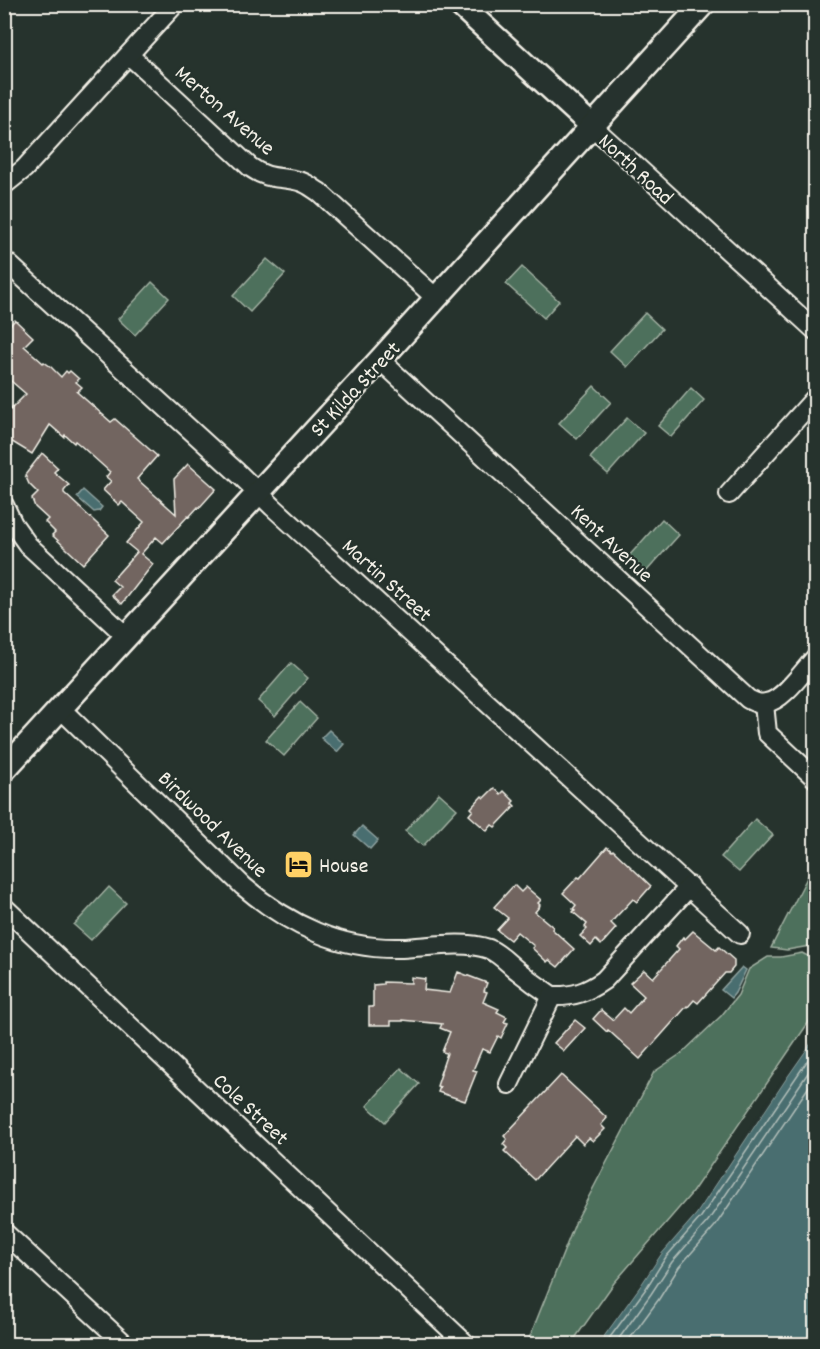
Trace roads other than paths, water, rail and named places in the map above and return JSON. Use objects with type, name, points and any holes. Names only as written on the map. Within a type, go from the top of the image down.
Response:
[{"type":"main road","name":"North Road","points":[[459,4],[592,126]]},
{"type":"main road","name":"St Kilda Street","points":[[4,770],[128,637],[703,4]]},
{"type":"street","points":[[4,198],[24,169],[175,4]]},
{"type":"street","name":"Merton Avenue","points":[[129,55],[250,167],[271,178],[302,182],[319,192],[436,298]]},
{"type":"street","name":"North Road","points":[[592,126],[816,331]]},
{"type":"street","points":[[4,185],[24,169]]},
{"type":"street","name":"Martin Street","points":[[4,260],[740,934]]},
{"type":"street","name":"Kent Avenue","points":[[380,360],[748,699],[764,704]]},
{"type":"street","points":[[729,494],[816,398]]},
{"type":"street","points":[[4,505],[13,524],[28,545],[128,637]]},
{"type":"street","points":[[816,657],[782,695],[764,704],[767,733],[816,779]]},
{"type":"street","name":"Birdwood Avenue","points":[[61,709],[243,886],[294,922],[326,937],[358,945],[399,948],[472,945],[489,949],[552,996]]},
{"type":"street","points":[[509,1084],[552,996],[577,994],[592,989],[604,980],[690,886]]},
{"type":"street","name":"Cole Street","points":[[4,907],[466,1344]]},
{"type":"street","points":[[4,1232],[124,1344]]},
{"type":"water","points":[[83,490],[102,507],[99,511],[94,512],[77,497]]},
{"type":"water","points":[[329,730],[344,744],[337,752],[321,738]]},
{"type":"water","points":[[362,826],[378,840],[370,849],[354,835]]},
{"type":"water","points":[[742,967],[746,970],[731,998],[721,990]]},
{"type":"water","points":[[815,1037],[815,1344],[598,1344],[661,1254],[696,1214]]},
{"type":"place","name":"House","points":[[298,864]]}]
